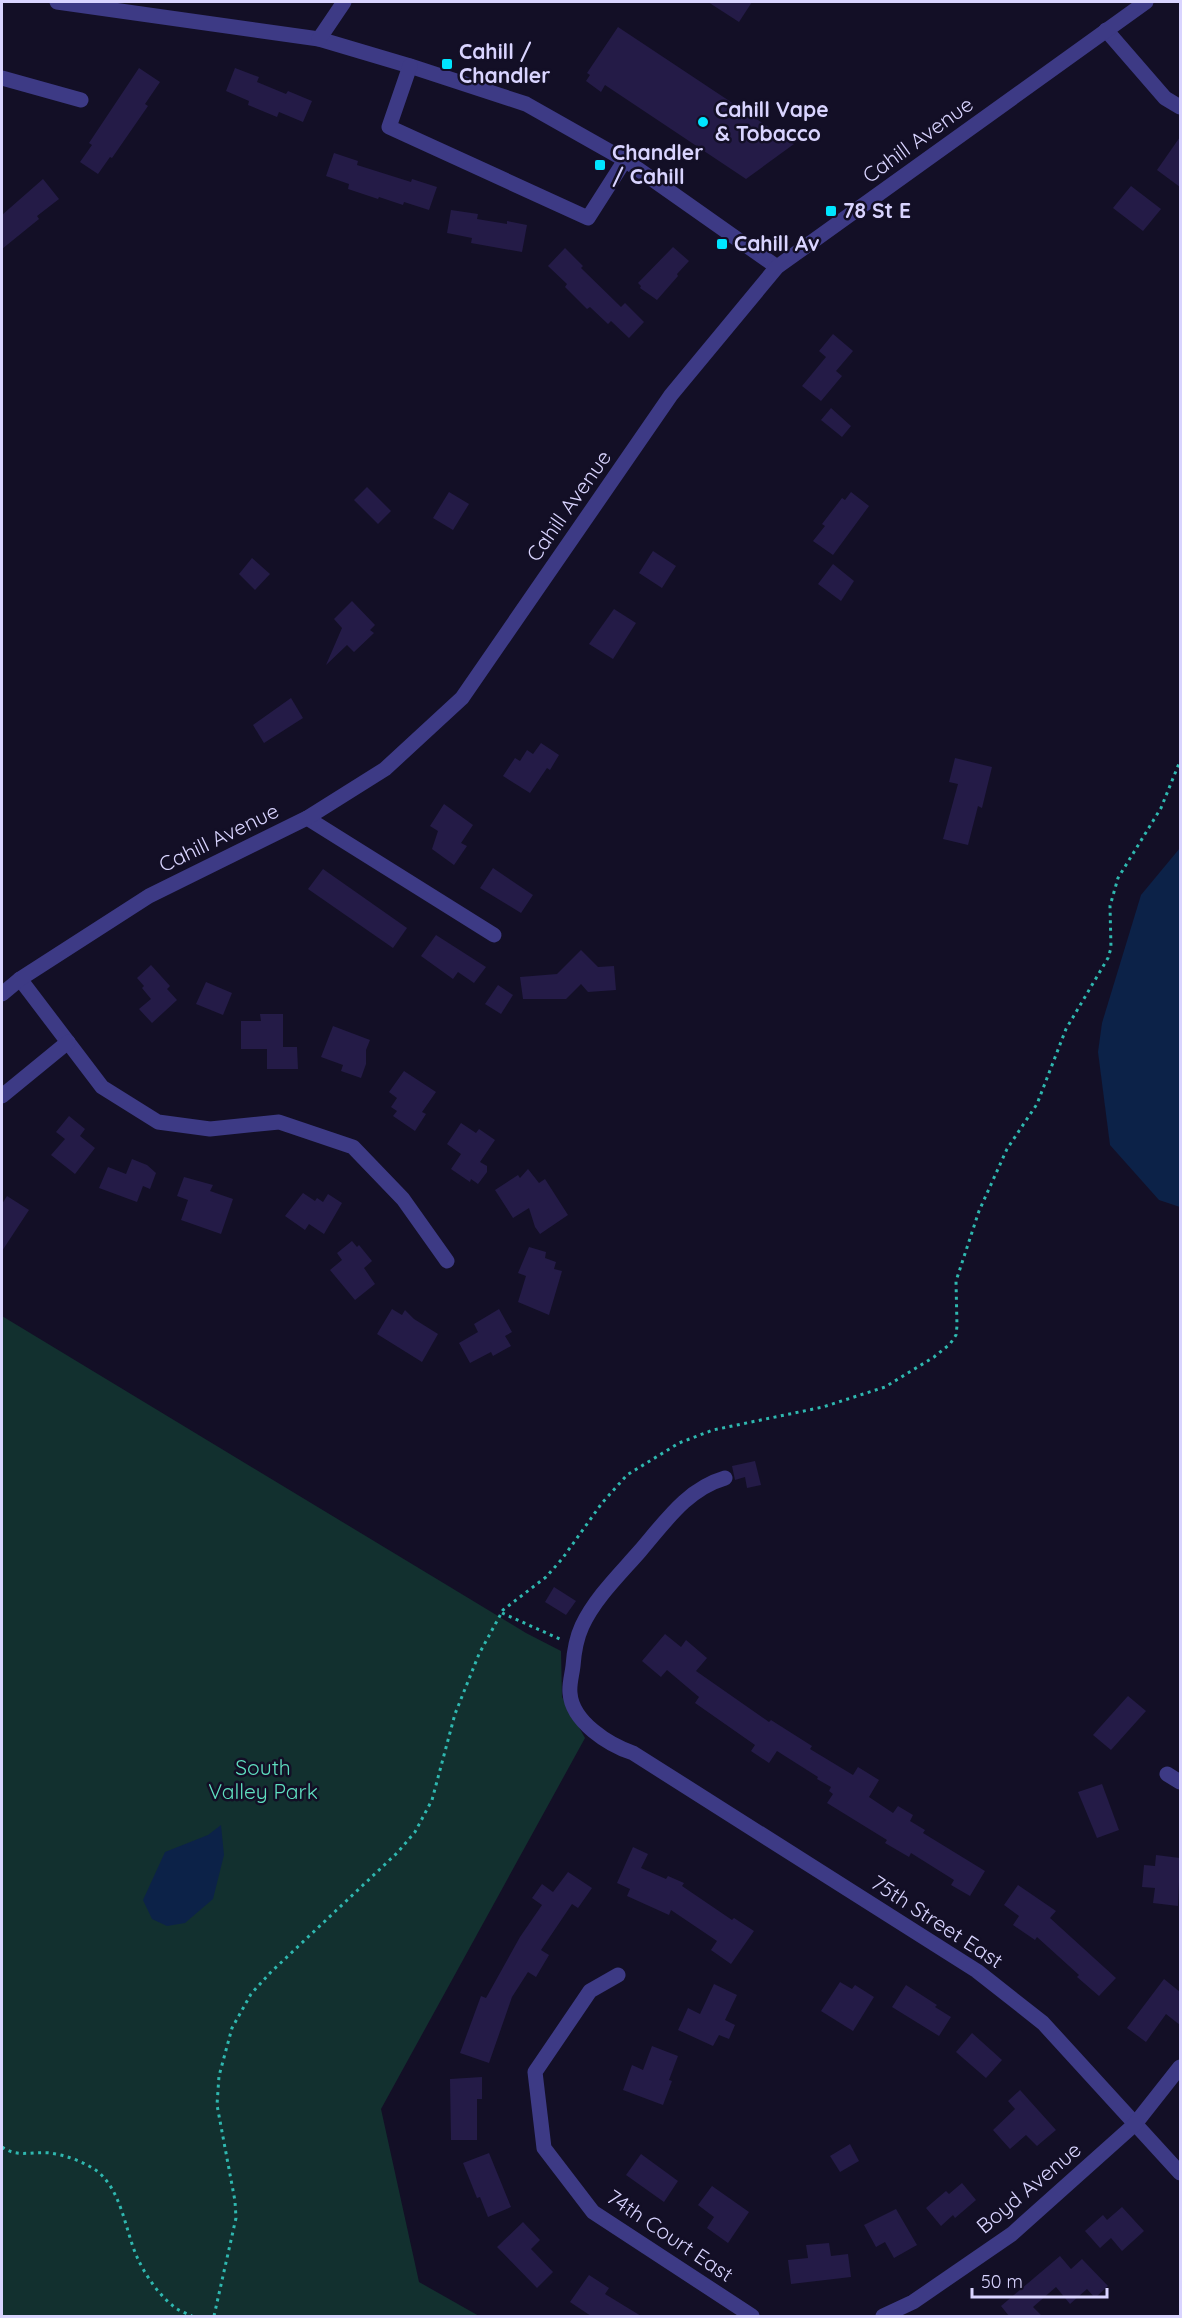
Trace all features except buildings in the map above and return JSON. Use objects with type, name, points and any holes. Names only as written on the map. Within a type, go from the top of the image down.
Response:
[{"type":"street","points":[[57,2],[153,8],[319,39],[526,104],[625,160],[777,267]]},
{"type":"street","points":[[319,39],[344,2]]},
{"type":"street","name":"Cahill Avenue","points":[[2,994],[20,979],[149,896],[307,818],[385,769],[462,698],[671,395],[777,267],[1146,2]]},
{"type":"street","points":[[1106,30],[1165,98],[1180,107]]},
{"type":"street","points":[[410,66],[389,128],[588,218],[625,160]]},
{"type":"street","points":[[2,78],[81,100]]},
{"type":"street","points":[[307,818],[494,935]]},
{"type":"street","points":[[20,979],[102,1087],[158,1122],[210,1129],[279,1122],[353,1147],[403,1199],[447,1261]]},
{"type":"street","points":[[2,1096],[68,1042]]},
{"type":"street","name":"75th Street East","points":[[725,1478],[695,1491],[678,1506],[597,1601],[582,1625],[575,1645],[570,1694],[576,1712],[603,1739],[633,1753],[977,1971],[1043,2023],[1180,2173]]},
{"type":"street","points":[[1167,1774],[1180,1782]]},
{"type":"street","name":"74th Court East","points":[[618,1975],[590,1991],[535,2072],[544,2148],[593,2212],[752,2316]]},
{"type":"street","name":"Boyd Avenue","points":[[884,2316],[913,2302],[1012,2234],[1135,2124],[1180,2067]]},
{"type":"path","points":[[214,2316],[236,2218],[235,2201],[217,2105],[222,2060],[232,2028],[251,1994],[270,1972],[362,1887],[415,1832],[432,1800],[455,1714],[479,1654],[502,1613],[546,1577],[562,1560],[602,1503],[627,1475],[679,1443],[713,1430],[824,1407],[885,1387],[934,1358],[950,1344],[956,1335],[957,1326],[956,1281],[979,1210],[1007,1149],[1037,1104],[1066,1029],[1108,958],[1111,948],[1110,906],[1118,878],[1161,808],[1180,761]]},
{"type":"path","points":[[502,1613],[575,1645]]},
{"type":"path","points":[[2,2147],[13,2154],[50,2153],[72,2158],[97,2171],[110,2185],[137,2258],[154,2285],[172,2306],[192,2316]]},
{"type":"green space","name":"South Valley Park","points":[[2,1316],[526,1633],[561,1651],[562,1697],[585,1738],[381,2109],[419,2282],[479,2316],[2,2316]]},
{"type":"water","points":[[1180,848],[1180,1207],[1159,1200],[1110,1145],[1098,1052],[1102,1023],[1141,895]]},
{"type":"water","points":[[221,1825],[224,1855],[213,1899],[185,1923],[167,1926],[152,1919],[143,1900],[165,1852],[208,1835]]},
{"type":"place","name":"Cahill / Chandler","points":[[447,64]]},
{"type":"place","name":"Cahill Vape & Tobacco","points":[[703,122]]},
{"type":"place","name":"Chandler / Cahill","points":[[600,165]]},
{"type":"place","name":"78 St E","points":[[831,211]]},
{"type":"place","name":"Cahill Av","points":[[722,244]]}]
